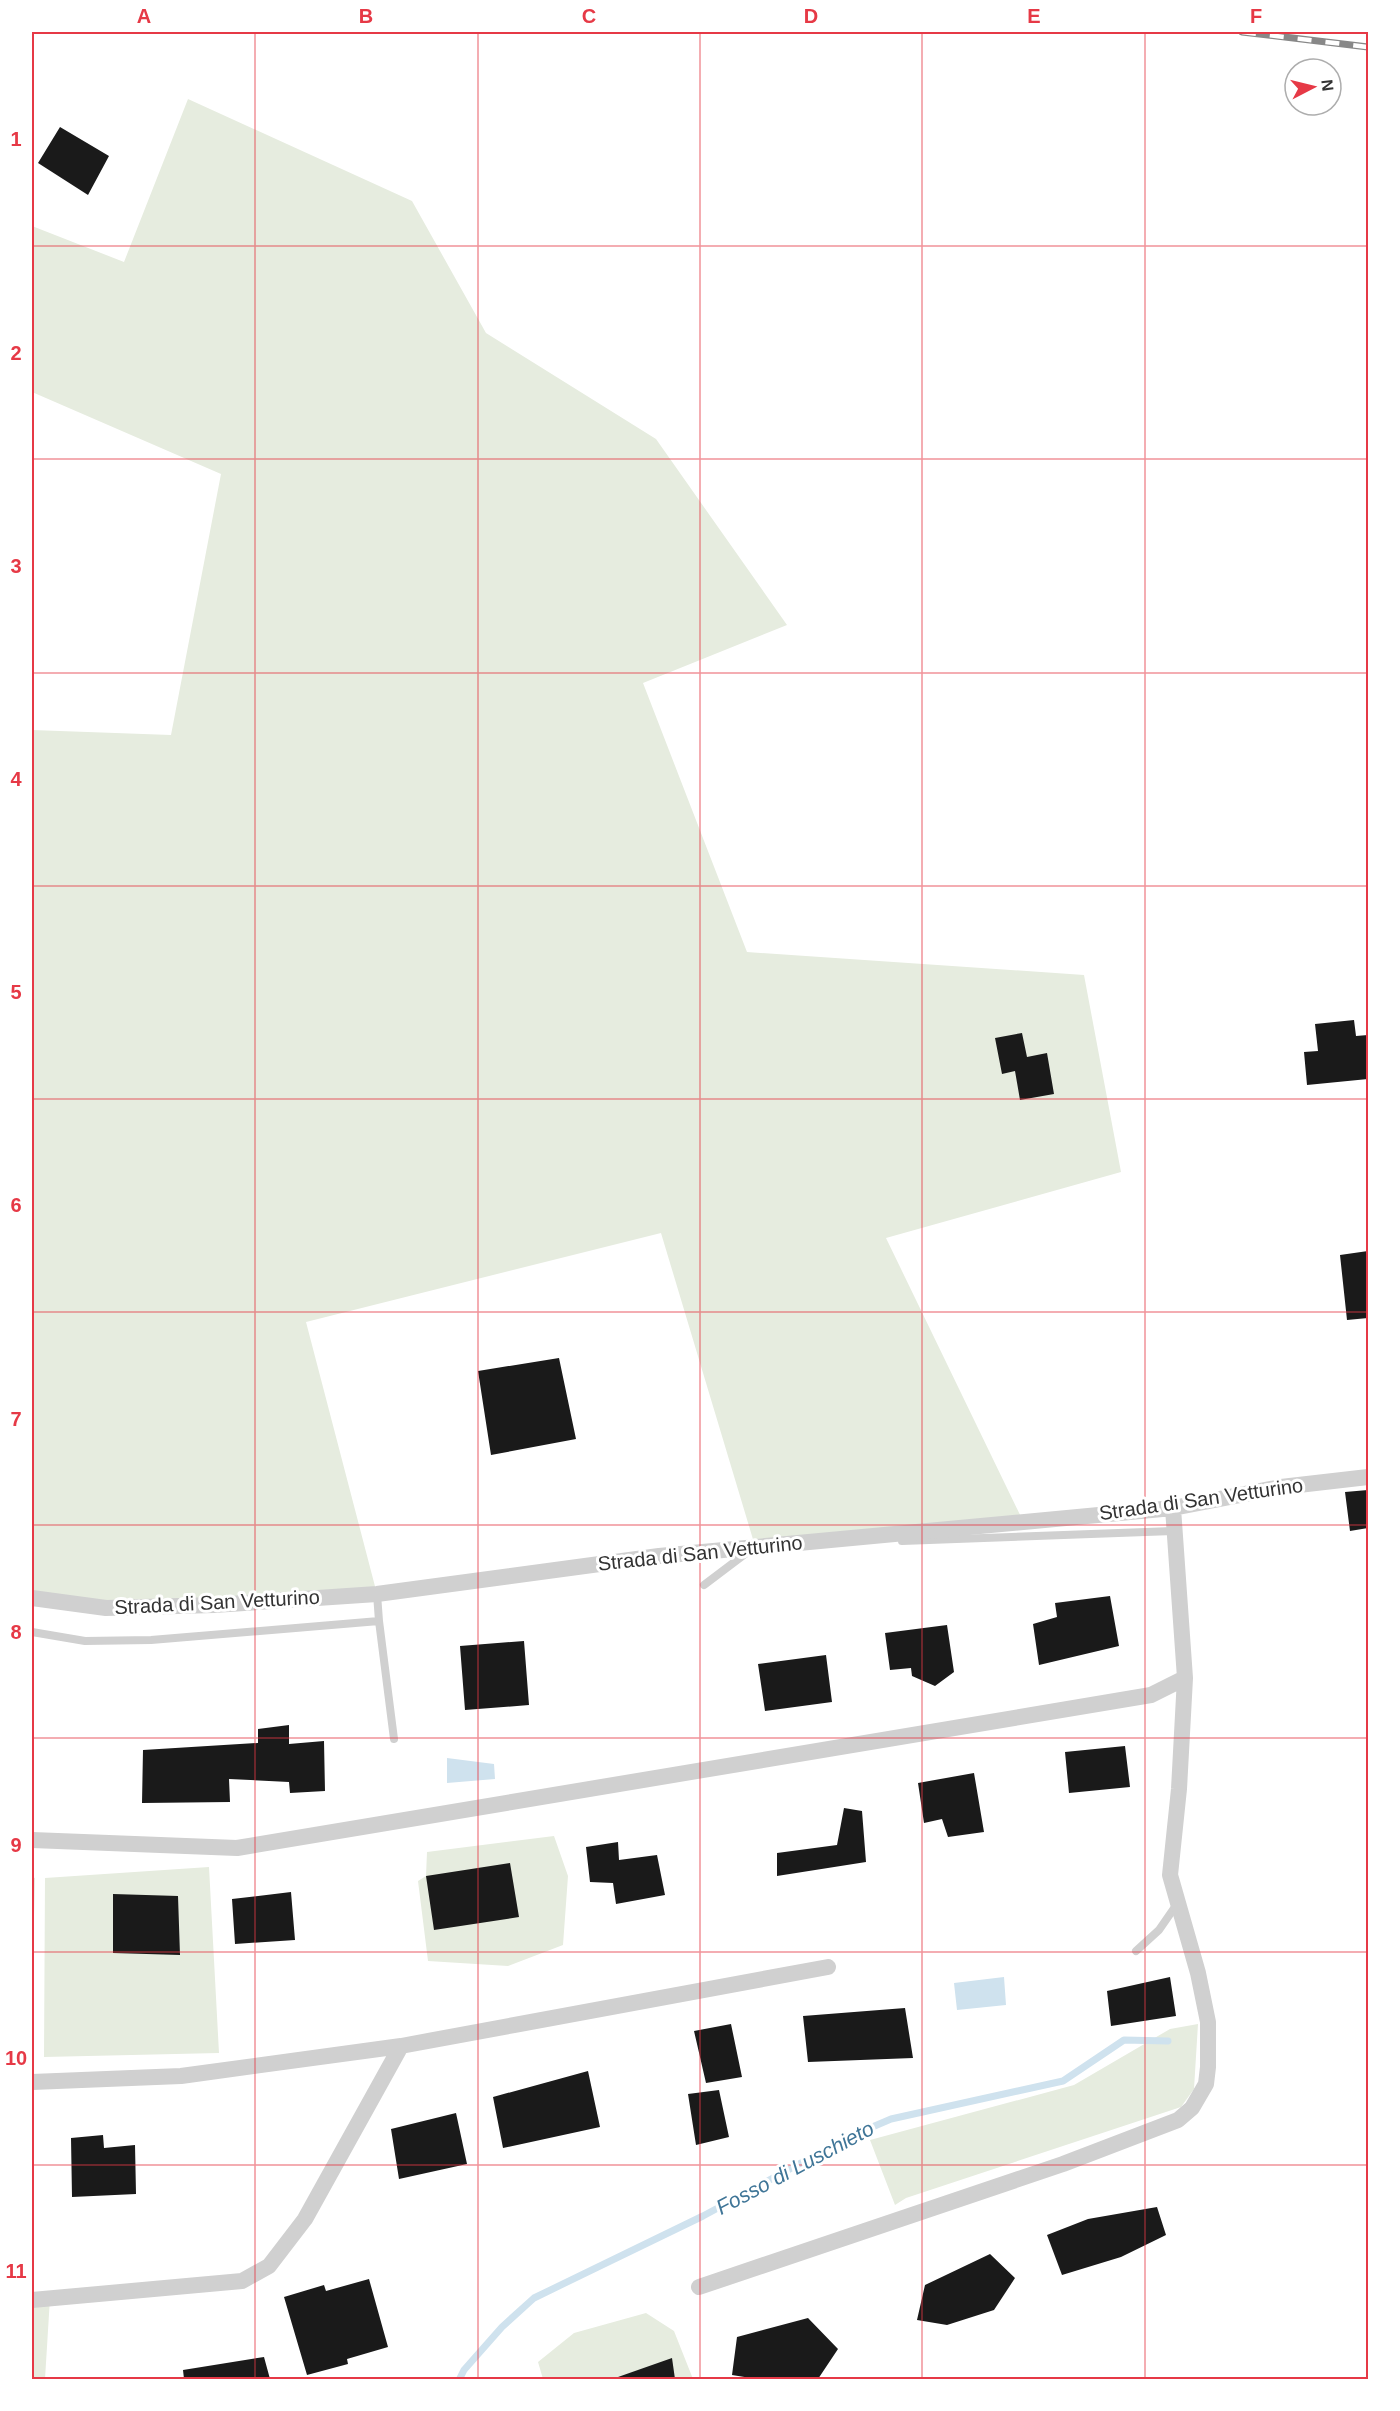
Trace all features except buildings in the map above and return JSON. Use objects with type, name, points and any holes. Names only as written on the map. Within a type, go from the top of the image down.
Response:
[{"type":"street","name":"Strada di San Vetturino","points":[[32,1598],[105,1608],[214,1605],[377,1594],[659,1556],[1173,1508],[1281,1487],[1368,1477]]},
{"type":"street","points":[[699,2288],[1063,2164],[1178,2120],[1192,2108],[1206,2084],[1208,2022],[1198,1973],[1170,1875],[1179,1789],[1185,1678],[1173,1508]]},
{"type":"street","points":[[32,1840],[237,1848],[1140,1697],[1151,1695],[1185,1678]]},
{"type":"street","points":[[32,2082],[182,2076],[401,2046],[828,1967]]},
{"type":"street","points":[[32,2300],[242,2281],[269,2266],[305,2219],[401,2046]]},
{"type":"lane","points":[[704,1585],[755,1546],[1173,1531]]},
{"type":"lane","points":[[377,1594],[394,1739]]},
{"type":"lane","points":[[32,1632],[85,1641],[151,1640],[379,1621]]},
{"type":"lane","points":[[1136,1951],[1159,1930],[1178,1903]]},
{"type":"shaded area","points":[[188,99],[412,201],[486,333],[656,439],[787,625],[643,683],[747,952],[1084,975],[1121,1172],[886,1238],[1023,1521],[755,1546],[661,1233],[306,1322],[377,1594],[214,1605],[32,1598],[32,730],[171,735],[221,474],[32,392],[32,226],[124,262]]},
{"type":"shaded area","points":[[554,1836],[568,1876],[563,1945],[508,1966],[428,1961],[418,1881],[426,1876],[427,1852]]},
{"type":"shaded area","points":[[209,1867],[219,2053],[44,2057],[45,1878]]},
{"type":"shaded area","points":[[32,1877],[35,1878],[32,1993]]},
{"type":"shaded area","points":[[1198,2024],[1194,2089],[1181,2107],[906,2198],[895,2205],[870,2140],[1074,2085],[1170,2029]]},
{"type":"shaded area","points":[[50,2298],[45,2379],[32,2379],[32,2299]]},
{"type":"shaded area","points":[[646,2313],[674,2331],[693,2379],[543,2379],[538,2362],[574,2333]]},
{"type":"water","points":[[447,1758],[494,1764],[495,1779],[447,1783]]},
{"type":"water","points":[[1004,1977],[1006,2005],[957,2010],[954,1983]]},
{"type":"waterway","name":"Fosso di Luschieto","points":[[459,2380],[464,2370],[502,2327],[534,2298],[703,2216],[849,2137],[891,2119],[1063,2081],[1124,2040],[1168,2041]]},
{"type":"railway","points":[[1242,32],[1368,47]]}]
